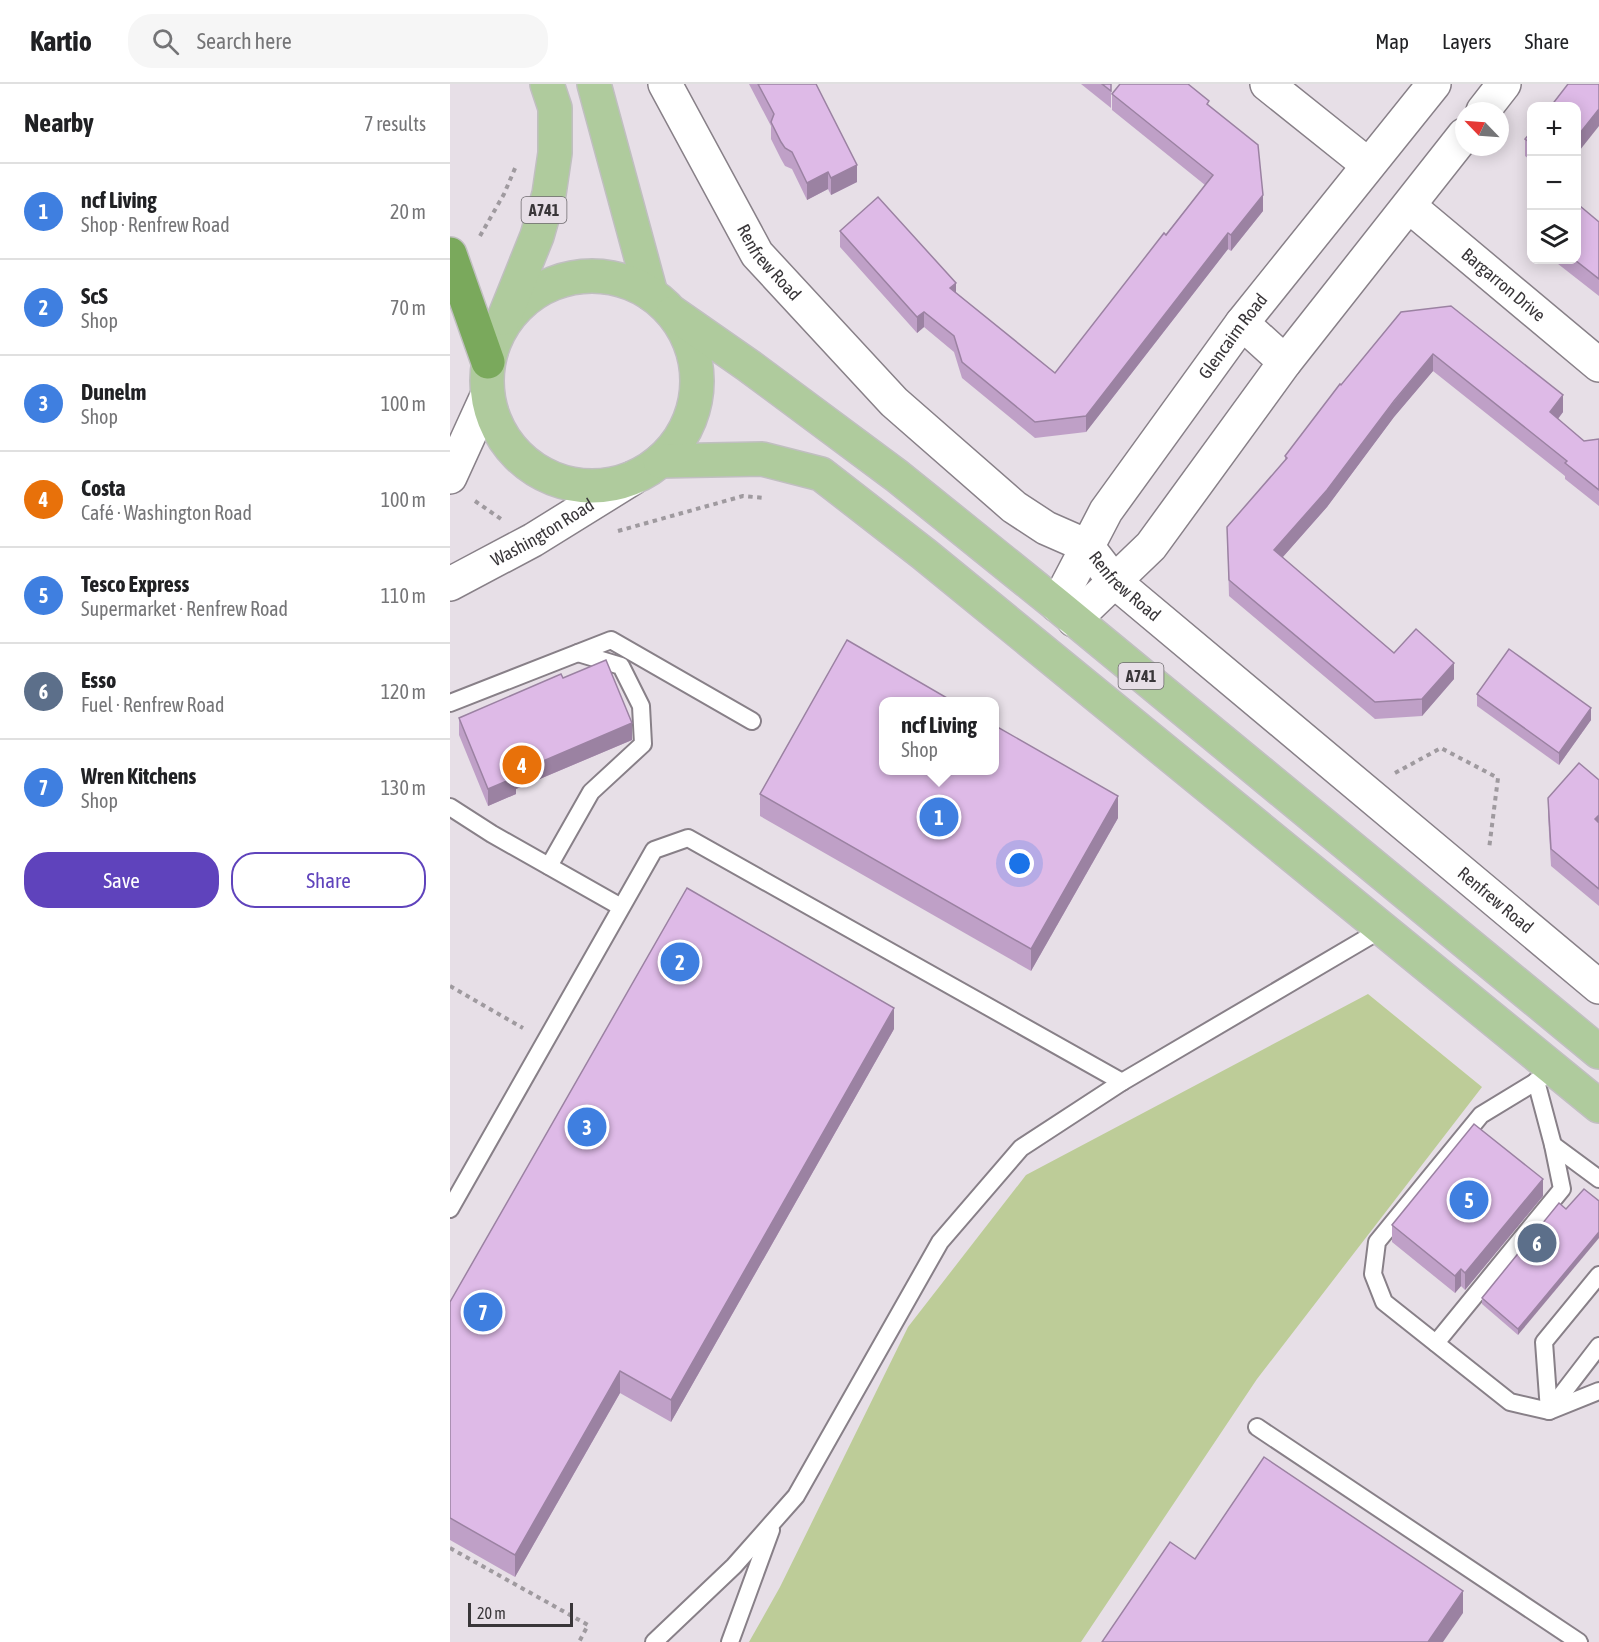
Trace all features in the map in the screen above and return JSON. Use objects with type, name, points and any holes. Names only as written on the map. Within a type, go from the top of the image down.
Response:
[{"type":"highway","points":[[464,247],[488,363]]},
{"type":"main road","name":"A741","points":[[499,331],[537,236],[549,194],[555,153],[555,108],[547,84]]},
{"type":"main road","points":[[594,84],[662,304],[690,343],[697,375],[694,406],[682,436],[660,461],[633,478],[602,486],[570,485],[540,473],[515,454],[496,427],[487,396],[488,363],[499,331],[520,304],[548,286],[580,276],[623,281],[662,304]]},
{"type":"main road","name":"A741","points":[[662,304],[897,476],[1066,612],[1599,1052]]},
{"type":"main road","name":"A741","points":[[660,461],[762,459],[821,474],[924,554],[1382,928],[1546,1075],[1599,1106]]},
{"type":"street","name":"Renfrew Road","points":[[665,84],[757,254],[894,402],[1014,507],[1046,528],[1088,546],[1114,581],[1599,987]]},
{"type":"street","points":[[1267,84],[1367,164]]},
{"type":"street","name":"Glencairn Road","points":[[1066,612],[1088,546],[1107,511],[1242,323],[1367,164],[1434,84]]},
{"type":"street","points":[[1490,102],[1504,84]]},
{"type":"street","points":[[1066,612],[1114,581],[1151,546],[1286,362],[1455,146]]},
{"type":"street","name":"Bargarron Drive","points":[[1408,206],[1599,364]]},
{"type":"street","points":[[1242,323],[1286,362]]},
{"type":"street","points":[[459,487],[487,396]]},
{"type":"street","name":"Washington Road","points":[[450,584],[533,540],[633,478]]},
{"type":"lane","points":[[450,703],[611,640],[752,721]]},
{"type":"lane","points":[[549,866],[591,792],[643,744],[641,706],[621,666],[578,653]]},
{"type":"lane","points":[[450,807],[492,834],[621,908]]},
{"type":"lane","points":[[450,1209],[654,850],[688,838],[1122,1082]]},
{"type":"lane","points":[[654,1642],[734,1566],[796,1496],[940,1242],[1021,1148],[1122,1082],[1382,928]]},
{"type":"lane","points":[[1436,1343],[1562,1189],[1553,1145],[1546,1075],[1480,1115],[1377,1242],[1373,1274],[1384,1302],[1510,1402],[1549,1411],[1599,1391]]},
{"type":"lane","points":[[1553,1145],[1599,1179]]},
{"type":"lane","points":[[1549,1411],[1544,1342],[1599,1275]]},
{"type":"lane","points":[[1549,1411],[1599,1346]]},
{"type":"lane","points":[[1257,1427],[1579,1642]]},
{"type":"lane","points":[[730,1642],[775,1520]]},
{"type":"path","points":[[464,247],[504,194],[516,167],[517,158]]},
{"type":"path","points":[[459,487],[533,540]]},
{"type":"path","points":[[610,533],[743,496],[774,498]]},
{"type":"path","points":[[1363,791],[1441,748],[1498,778],[1483,892]]},
{"type":"path","points":[[450,986],[545,1041]]},
{"type":"path","points":[[450,1548],[588,1625],[579,1642]]},
{"type":"green space","points":[[1368,994],[1482,1087],[1257,1379],[1081,1642],[749,1642],[780,1587],[908,1327],[1026,1175]]},
{"type":"building","points":[[758,84],[816,84],[857,165],[831,178],[828,172],[807,183],[792,152],[785,148],[771,122],[774,114]]},
{"type":"building","points":[[1102,84],[1111,84],[1111,91]]},
{"type":"building","points":[[1120,84],[1188,84],[1209,101],[1207,104],[1258,145],[1263,195],[1231,235],[1228,233],[1086,416],[1035,422],[962,362],[954,336],[924,312],[917,317],[840,231],[878,197],[956,283],[950,288],[1055,373],[1164,233],[1166,235],[1213,175],[1112,94]]},
{"type":"building","points":[[1568,84],[1599,84],[1599,109],[1581,132],[1581,102],[1554,102]]},
{"type":"building","points":[[1581,207],[1599,222],[1599,279],[1580,264]]},
{"type":"building","points":[[1451,306],[1563,395],[1550,412],[1584,441],[1599,439],[1599,490],[1565,463],[1567,461],[1433,354],[1394,401],[1327,490],[1274,550],[1394,653],[1416,629],[1454,663],[1422,699],[1375,702],[1229,580],[1227,527],[1287,458],[1285,456],[1340,384],[1401,312]]},
{"type":"building","points":[[847,640],[945,697],[879,697],[879,775],[999,775],[999,728],[1118,796],[1031,949],[760,794]]},
{"type":"building","points":[[1509,649],[1591,708],[1559,753],[1477,694]]},
{"type":"building","points":[[606,660],[632,723],[515,773],[516,777],[488,789],[459,718],[561,674],[563,678]]},
{"type":"building","points":[[1579,763],[1599,780],[1599,815],[1595,819],[1599,823],[1599,889],[1551,849],[1548,798]]},
{"type":"building","points":[[687,888],[894,1008],[671,1400],[620,1371],[515,1555],[450,1518],[450,1302]]},
{"type":"building","points":[[1474,1124],[1543,1179],[1465,1273],[1461,1269],[1455,1276],[1392,1225]]},
{"type":"building","points":[[1584,1189],[1599,1201],[1599,1232],[1518,1329],[1482,1298],[1559,1203],[1566,1209]]},
{"type":"building","points":[[1264,1457],[1463,1591],[1428,1642],[1102,1642],[1170,1542],[1195,1559]]},
{"type":"place","name":"Costa","points":[[522,765]]},
{"type":"place","name":"ncf Living","points":[[939,817]]},
{"type":"place","name":"ScS","points":[[680,962]]},
{"type":"place","name":"Dunelm","points":[[587,1127]]},
{"type":"place","name":"Tesco Express","points":[[1469,1200]]},
{"type":"place","name":"Esso","points":[[1537,1243]]},
{"type":"place","name":"Wren Kitchens","points":[[483,1312]]}]
